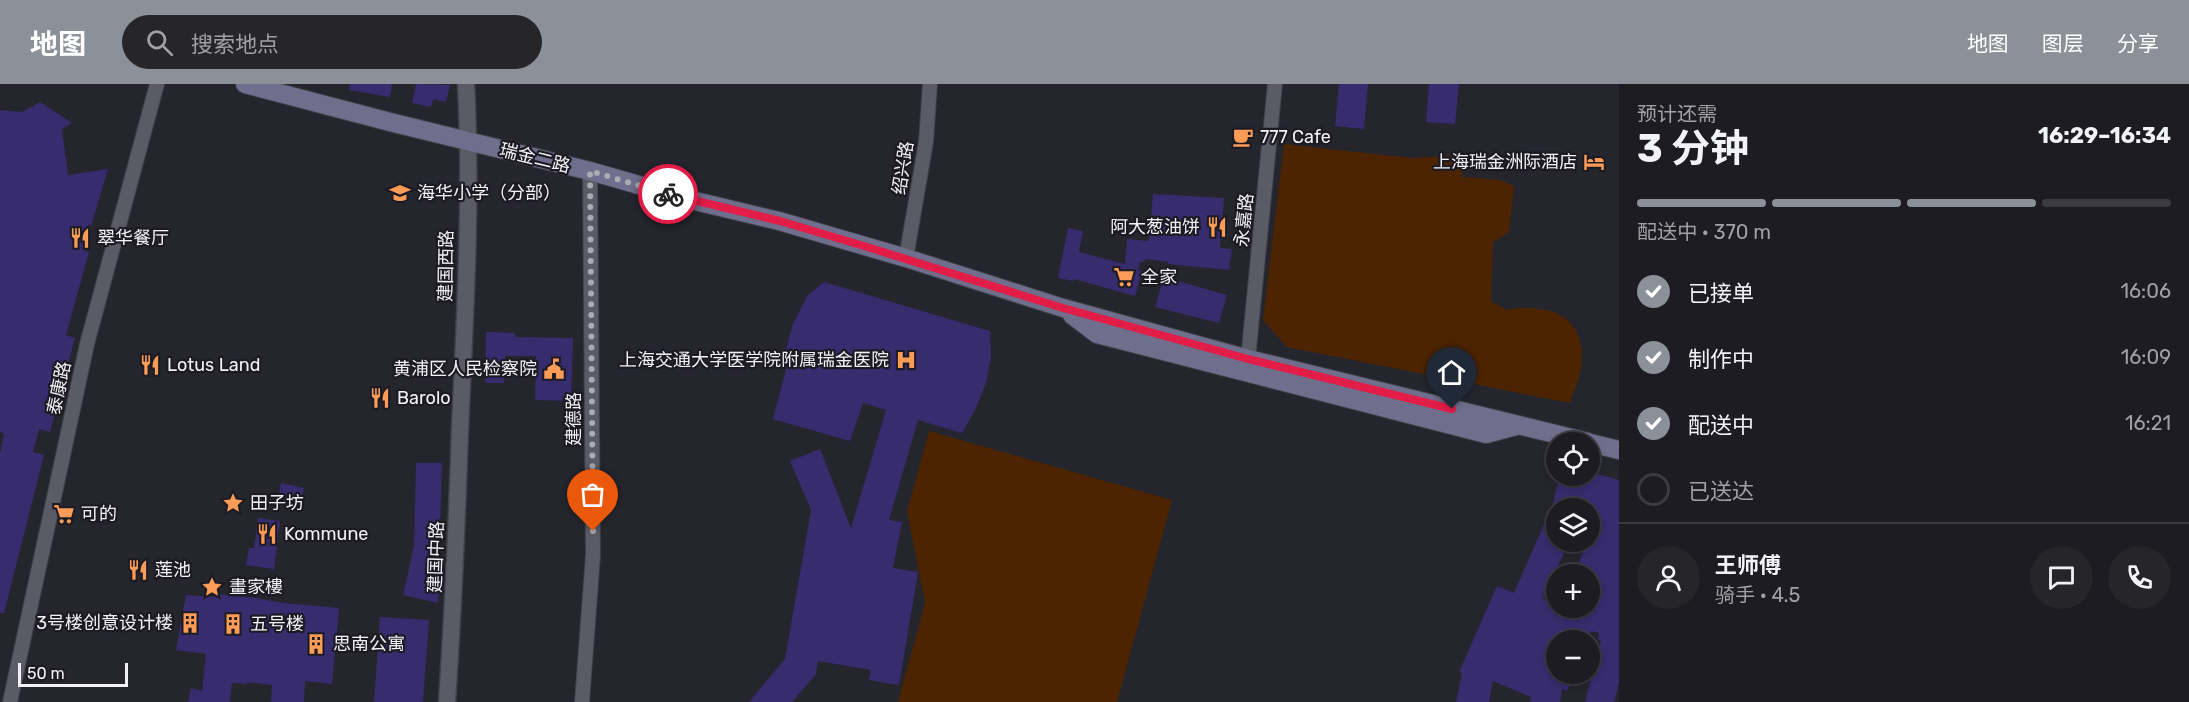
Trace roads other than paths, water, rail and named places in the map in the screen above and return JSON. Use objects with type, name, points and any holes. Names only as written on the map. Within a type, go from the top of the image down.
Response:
[{"type":"main road","name":"瑞金二路","points":[[244,84],[780,221],[1063,308],[1248,359],[1546,432]]},
{"type":"main road","points":[[1063,308],[1097,334],[1486,434],[1520,426]]},
{"type":"main road","name":"瑞金二路","points":[[1600,446],[1619,450]]},
{"type":"street","name":"泰康路","points":[[10,702],[87,344],[157,84]]},
{"type":"street","name":"建国西路","points":[[461,414],[469,141],[466,84]]},
{"type":"street","name":"绍兴路","points":[[906,258],[926,142],[930,84]]},
{"type":"street","name":"永嘉路","points":[[1248,359],[1275,84]]},
{"type":"street","name":"建德路","points":[[582,702],[593,555],[590,171]]},
{"type":"street","name":"建国中路","points":[[447,702],[454,608],[461,414]]},
{"type":"place","name":"777 Cafe","points":[[1243,137]]},
{"type":"place","name":"上海瑞金洲际酒店","points":[[1594,162]]},
{"type":"place","name":"海华小学（分部）","points":[[400,193]]},
{"type":"place","name":"阿大葱油饼","points":[[1217,227]]},
{"type":"place","name":"翠华餐厅","points":[[80,238]]},
{"type":"place","name":"全家","points":[[1124,277]]},
{"type":"place","name":"上海交通大学医学院附属瑞金医院","points":[[906,360]]},
{"type":"place","name":"Lotus Land","points":[[150,365]]},
{"type":"place","name":"黄浦区人民检察院","points":[[554,369]]},
{"type":"place","name":"Barolo","points":[[380,398]]},
{"type":"place","name":"田子坊","points":[[233,503]]},
{"type":"place","name":"可的","points":[[64,514]]},
{"type":"place","name":"Kommune","points":[[267,534]]},
{"type":"place","name":"莲池","points":[[138,570]]},
{"type":"place","name":"畫家樓","points":[[212,587]]},
{"type":"place","name":"3号楼创意设计楼","points":[[190,623]]},
{"type":"place","name":"五号楼","points":[[233,624]]},
{"type":"place","name":"思南公寓","points":[[316,644]]}]
